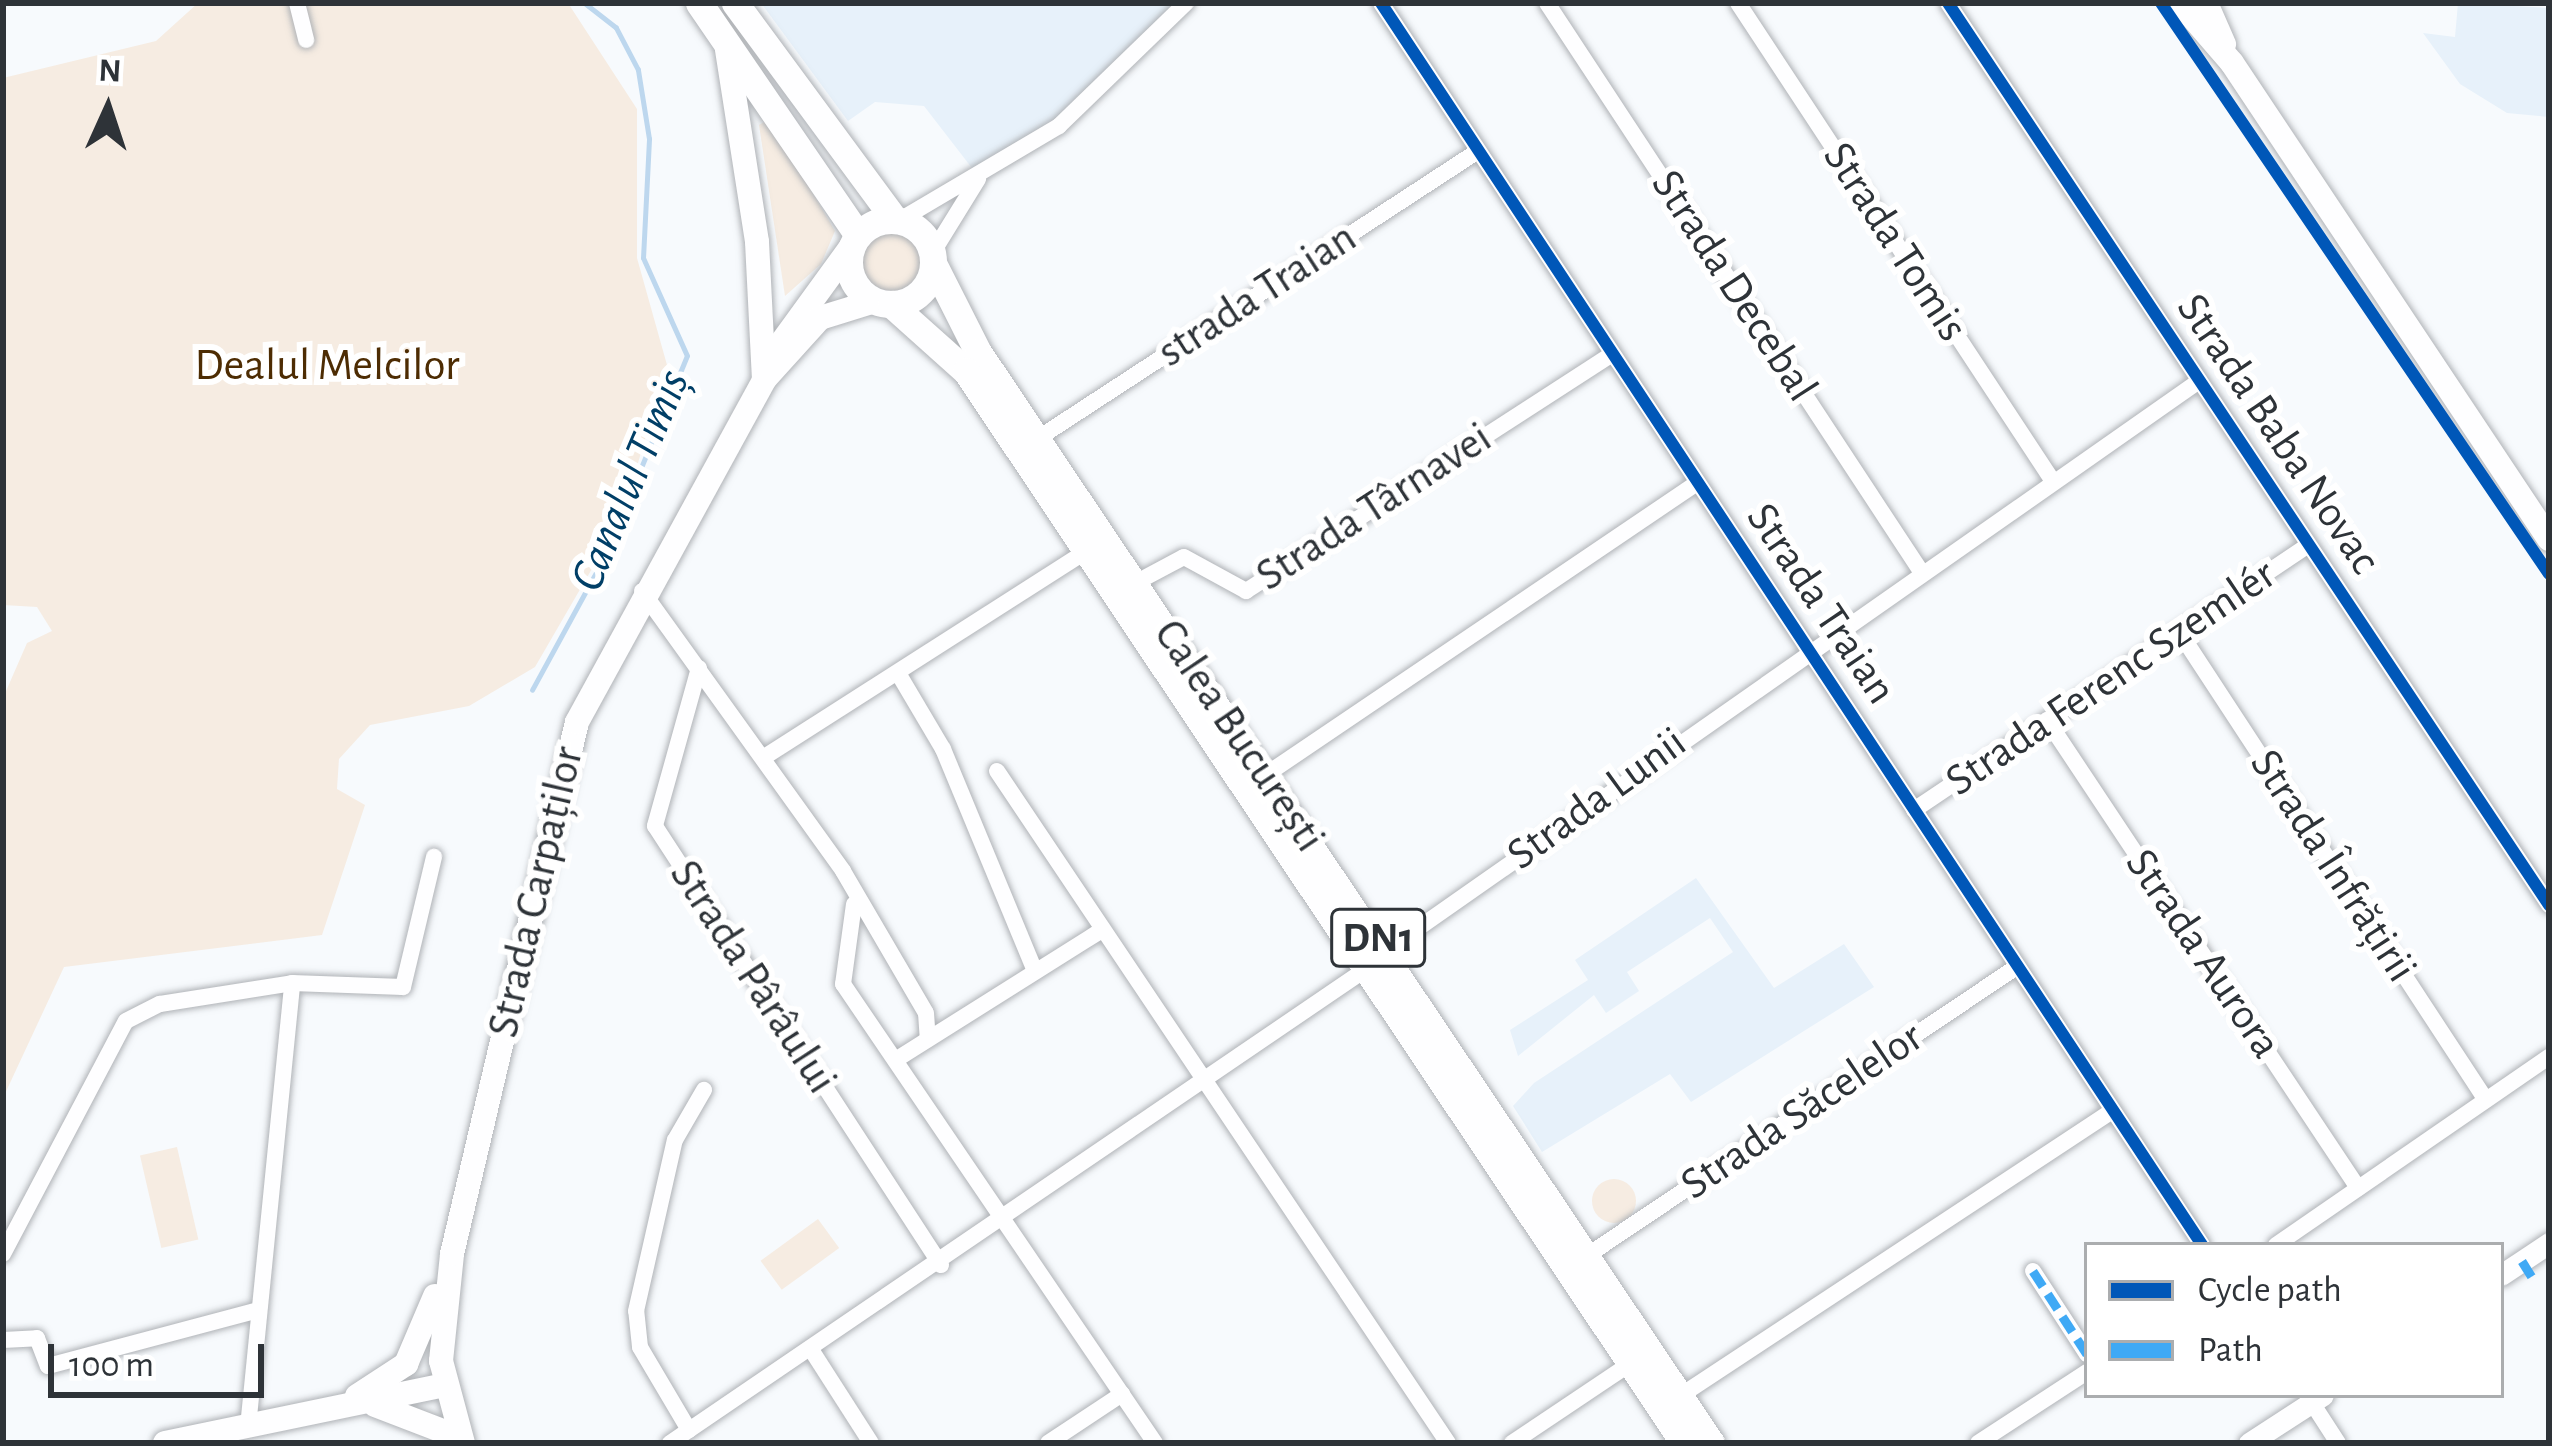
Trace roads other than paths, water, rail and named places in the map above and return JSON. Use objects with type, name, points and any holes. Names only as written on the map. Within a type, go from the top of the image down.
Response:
[{"type":"main road","name":"DN1","points":[[699,3],[855,240],[854,283],[883,303]]},
{"type":"main road","name":"DN1","points":[[734,3],[897,219],[934,259]]},
{"type":"main road","points":[[2180,3],[2232,63],[2549,539]]},
{"type":"main road","points":[[2206,3],[2232,63]]},
{"type":"main road","points":[[722,36],[757,242],[764,380]]},
{"type":"main road","points":[[855,240],[897,219]]},
{"type":"main road","name":"Strada Carpaților","points":[[462,1440],[446,1385],[452,1254],[561,766],[642,591],[764,380],[793,315],[855,240]]},
{"type":"main road","points":[[883,303],[915,297],[934,259]]},
{"type":"main road","name":"Calea București","points":[[934,259],[1037,439],[1264,776],[1684,1443]]},
{"type":"main road","name":"Strada Carpaților","points":[[764,380],[820,318],[883,303]]},
{"type":"main road","name":"Calea București","points":[[883,303],[966,371],[1085,552],[1588,1255],[1711,1443]]},
{"type":"main road","points":[[319,1413],[400,1370],[452,1254]]},
{"type":"main road","points":[[165,1443],[446,1385]]},
{"type":"main road","points":[[367,1403],[462,1440]]},
{"type":"street","points":[[297,3],[306,40]]},
{"type":"street","points":[[897,219],[979,178],[1059,126],[1186,3]]},
{"type":"street","name":"Strada Traian","points":[[1381,3],[2200,1242]]},
{"type":"street","name":"Strada Decebal","points":[[1547,3],[1920,570]]},
{"type":"street","name":"Strada Tomis","points":[[1738,3],[2052,480]]},
{"type":"street","name":"Strada Baba Novac","points":[[1948,3],[2549,905]]},
{"type":"street","name":"strada Traian","points":[[1037,439],[1478,151]]},
{"type":"street","points":[[934,259],[979,178]]},
{"type":"street","name":"Strada Târnavei","points":[[1136,583],[1184,557],[1246,591],[1612,354]]},
{"type":"street","name":"Strada Lunii","points":[[1378,958],[1807,646],[2198,381]]},
{"type":"street","points":[[1264,776],[1697,484]]},
{"type":"street","name":"Strada Ferenc Szemlér","points":[[1914,810],[2308,545]]},
{"type":"street","points":[[766,756],[1085,552]]},
{"type":"street","points":[[642,591],[766,756],[926,1013],[928,1039]]},
{"type":"street","name":"Strada Înfrățirii","points":[[2180,632],[2486,1100]]},
{"type":"street","name":"Strada Pârâului","points":[[699,668],[656,830],[941,1265]]},
{"type":"street","points":[[898,673],[943,749],[1035,971]]},
{"type":"street","name":"Strada Aurora","points":[[2047,720],[2358,1187]]},
{"type":"street","points":[[997,771],[1100,931],[1448,1443]]},
{"type":"street","points":[[3,1254],[126,1021],[160,1004],[292,983],[403,987],[434,857]]},
{"type":"street","points":[[854,904],[841,977],[1156,1443]]},
{"type":"street","points":[[897,1059],[1100,931]]},
{"type":"street","points":[[670,1443],[1207,1087],[1378,958]]},
{"type":"street","name":"Strada Săcelelor","points":[[1588,1255],[2015,968]]},
{"type":"street","points":[[248,1427],[254,1310],[292,983]]},
{"type":"street","points":[[2280,1242],[2549,1057]]},
{"type":"street","points":[[689,1430],[640,1347],[636,1311],[675,1140],[704,1090]]},
{"type":"street","points":[[1680,1396],[2112,1111]]},
{"type":"street","points":[[2504,1273],[2549,1243]]},
{"type":"street","points":[[2032,1271],[2084,1349]]},
{"type":"street","points":[[3,1340],[37,1338],[48,1366],[254,1310]]},
{"type":"street","points":[[812,1351],[871,1443]]},
{"type":"street","points":[[1512,1443],[1631,1363]]},
{"type":"street","points":[[1978,1443],[2084,1374]]},
{"type":"street","points":[[1048,1443],[1122,1394]]},
{"type":"street","points":[[2249,1443],[2313,1398]]},
{"type":"street","points":[[2315,1398],[2338,1443]]},
{"type":"waterway","name":"Canalul Timiș","points":[[532,690],[604,558],[687,356],[643,258],[649,139],[638,70],[616,28],[584,3]]},
{"type":"park label","name":"Dealul Melcilor","points":[[327,366]]}]
